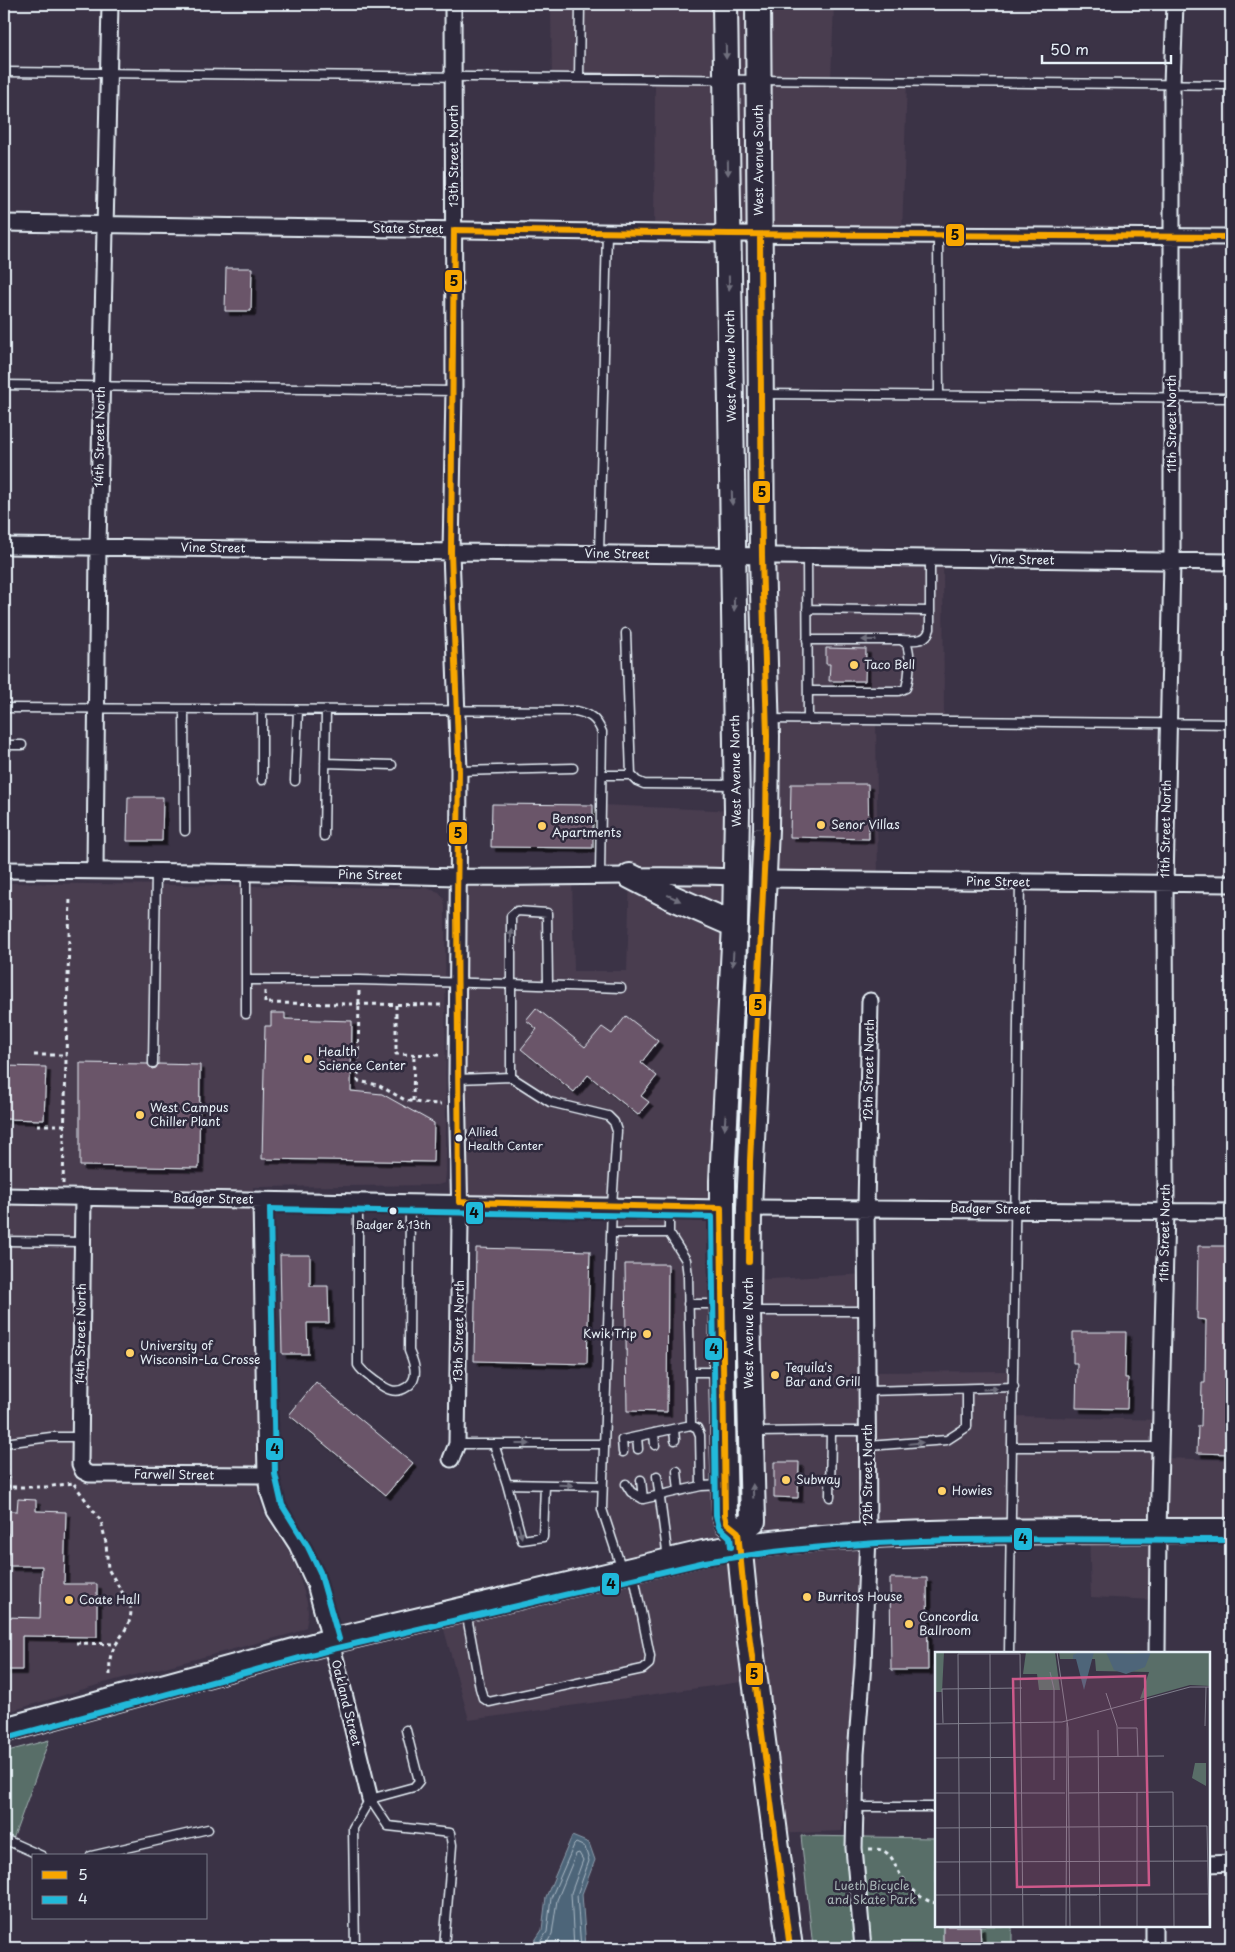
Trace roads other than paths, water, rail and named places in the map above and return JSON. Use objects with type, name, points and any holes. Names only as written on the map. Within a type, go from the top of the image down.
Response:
[{"type":"main road","name":"West Avenue North","points":[[725,4],[736,877],[722,1208],[722,1372],[726,1523],[739,1539],[754,1521],[748,1311],[749,1208],[764,878],[766,719],[762,556]]},
{"type":"main road","name":"West Avenue South","points":[[758,4],[762,556]]},
{"type":"main road","points":[[630,876],[671,897],[735,925]]},
{"type":"main road","points":[[4,1730],[330,1641],[669,1561],[739,1539],[1012,1530],[1231,1532]]},
{"type":"main road","points":[[739,1539],[745,1603],[790,1948]]},
{"type":"street","name":"14th Street North","points":[[95,871],[95,709],[110,4]]},
{"type":"street","name":"13th Street North","points":[[451,1459],[457,1444],[459,1202],[457,1079],[459,771],[451,552],[454,391],[453,4]]},
{"type":"street","name":"11th Street North","points":[[1157,1652],[1166,1211],[1165,884],[1172,562],[1172,84],[1174,4]]},
{"type":"street","name":"State Street","points":[[4,223],[760,235],[1231,237]]},
{"type":"street","name":"Vine Street","points":[[4,546],[1231,562]]},
{"type":"street","name":"Pine Street","points":[[4,870],[458,877],[673,874],[736,877]]},
{"type":"street","name":"Pine Street","points":[[764,878],[1231,884]]},
{"type":"street","name":"12th Street North","points":[[863,1948],[854,1848],[856,1754],[863,1664],[868,1535],[866,1208],[870,1001]]},
{"type":"street","name":"Badger Street","points":[[4,1196],[410,1203],[459,1202],[722,1208]]},
{"type":"street","name":"14th Street North","points":[[83,1197],[80,1437],[80,1464],[83,1471]]},
{"type":"street","name":"Oakland Street","points":[[261,1200],[266,1475],[268,1490],[275,1511],[297,1544],[308,1567],[330,1641],[370,1799]]},
{"type":"street","name":"Badger Street","points":[[749,1208],[1231,1212]]},
{"type":"street","name":"Farwell Street","points":[[83,1471],[89,1474],[266,1475]]},
{"type":"street","points":[[1210,1864],[1231,1863]]},
{"type":"street","points":[[1154,1927],[1154,1948]]},
{"type":"lane","points":[[579,78],[580,4]]},
{"type":"lane","points":[[4,72],[1231,85]]},
{"type":"lane","points":[[599,554],[607,232]]},
{"type":"lane","points":[[938,235],[939,395]]},
{"type":"lane","points":[[4,385],[454,391]]},
{"type":"lane","points":[[761,394],[1231,398]]},
{"type":"lane","points":[[807,556],[808,719]]},
{"type":"lane","points":[[807,640],[923,640],[928,635],[930,558]]},
{"type":"lane","points":[[807,609],[930,610]]},
{"type":"lane","points":[[626,633],[631,775],[636,781],[644,784],[736,785]]},
{"type":"lane","points":[[808,691],[899,691],[906,688],[909,680],[909,650],[907,644],[901,640]]},
{"type":"lane","points":[[4,708],[576,711],[587,714],[597,720],[602,732],[600,875]]},
{"type":"lane","points":[[184,710],[185,831]]},
{"type":"lane","points":[[262,710],[262,780]]},
{"type":"lane","points":[[295,781],[298,710]]},
{"type":"lane","points":[[324,836],[326,710]]},
{"type":"lane","points":[[766,719],[1231,724]]},
{"type":"lane","points":[[4,745],[22,745]]},
{"type":"lane","points":[[325,763],[392,765]]},
{"type":"lane","points":[[459,771],[573,768]]},
{"type":"lane","points":[[602,775],[631,775]]},
{"type":"lane","points":[[153,1063],[156,872]]},
{"type":"lane","points":[[246,873],[246,1014]]},
{"type":"lane","points":[[1009,1652],[1020,882]]},
{"type":"lane","points":[[511,1077],[511,916],[517,911],[547,913],[548,985]]},
{"type":"lane","points":[[246,980],[359,980],[621,988]]},
{"type":"lane","points":[[457,1079],[511,1077],[550,1102],[608,1116],[614,1122],[616,1131],[602,1509],[628,1570],[650,1656],[649,1664],[643,1669],[489,1702],[483,1698],[480,1688],[466,1609]]},
{"type":"lane","points":[[358,1202],[358,1365],[362,1371],[386,1389],[395,1392],[410,1385],[414,1378],[409,1350],[410,1203]]},
{"type":"lane","points":[[669,1207],[669,1233],[686,1260],[691,1425]]},
{"type":"lane","points":[[611,1232],[669,1233]]},
{"type":"lane","points":[[4,1241],[82,1242]]},
{"type":"lane","points":[[688,1304],[722,1304]]},
{"type":"lane","points":[[748,1311],[867,1311]]},
{"type":"lane","points":[[690,1372],[722,1372]]},
{"type":"lane","points":[[867,1391],[967,1390],[1014,1387]]},
{"type":"lane","points":[[750,1432],[831,1431],[868,1438],[947,1440],[967,1427],[967,1390]]},
{"type":"lane","points":[[623,1452],[622,1440],[691,1425],[697,1428],[700,1435],[701,1486]]},
{"type":"lane","points":[[674,1429],[675,1440]]},
{"type":"lane","points":[[830,1497],[831,1431]]},
{"type":"lane","points":[[654,1434],[655,1445]]},
{"type":"lane","points":[[5,1443],[51,1437],[80,1437]]},
{"type":"lane","points":[[637,1437],[638,1449]]},
{"type":"lane","points":[[457,1444],[604,1444]]},
{"type":"lane","points":[[494,1444],[522,1540],[543,1536],[545,1485]]},
{"type":"lane","points":[[1013,1447],[1160,1448]]},
{"type":"lane","points":[[678,1471],[679,1491]]},
{"type":"lane","points":[[657,1476],[669,1561]]},
{"type":"lane","points":[[641,1480],[643,1499]]},
{"type":"lane","points":[[507,1484],[603,1486]]},
{"type":"lane","points":[[626,1484],[631,1492],[643,1499],[701,1486],[724,1485]]},
{"type":"lane","points":[[355,1948],[353,1828],[370,1799],[414,1787],[419,1781],[406,1730]]},
{"type":"lane","points":[[370,1799],[388,1826],[450,1833],[452,1845],[444,1948]]},
{"type":"lane","points":[[855,1807],[935,1808]]},
{"type":"lane","points":[[100,1854],[208,1829]]},
{"type":"lane","points":[[4,1839],[38,1854]]},
{"type":"water","points":[[572,1836],[589,1843],[595,1860],[582,1894],[586,1948],[530,1948],[542,1930],[546,1897]]},
{"type":"place","name":"Taco Bell","points":[[854,665]]},
{"type":"place","name":"Senor Villas","points":[[821,825]]},
{"type":"place","name":"Benson Apartments","points":[[542,826]]},
{"type":"place","name":"Health Science Center","points":[[308,1059]]},
{"type":"place","name":"West Campus Chiller Plant","points":[[140,1115]]},
{"type":"place","name":"Allied Health Center","points":[[459,1138]]},
{"type":"place","name":"Badger & 13th","points":[[393,1211]]},
{"type":"place","name":"Kwik Trip","points":[[647,1334]]},
{"type":"place","name":"University of Wisconsin-La Crosse","points":[[130,1353]]},
{"type":"place","name":"Tequila's Bar and Grill","points":[[775,1375]]},
{"type":"place","name":"Subway","points":[[786,1480]]},
{"type":"place","name":"Howies","points":[[942,1491]]},
{"type":"place","name":"Burritos House","points":[[807,1597]]},
{"type":"place","name":"Coate Hall","points":[[69,1600]]},
{"type":"place","name":"Concordia Ballroom","points":[[909,1624]]},
{"type":"park label","name":"Lueth Bicycle and Skate Park","points":[[872,1893]]}]
